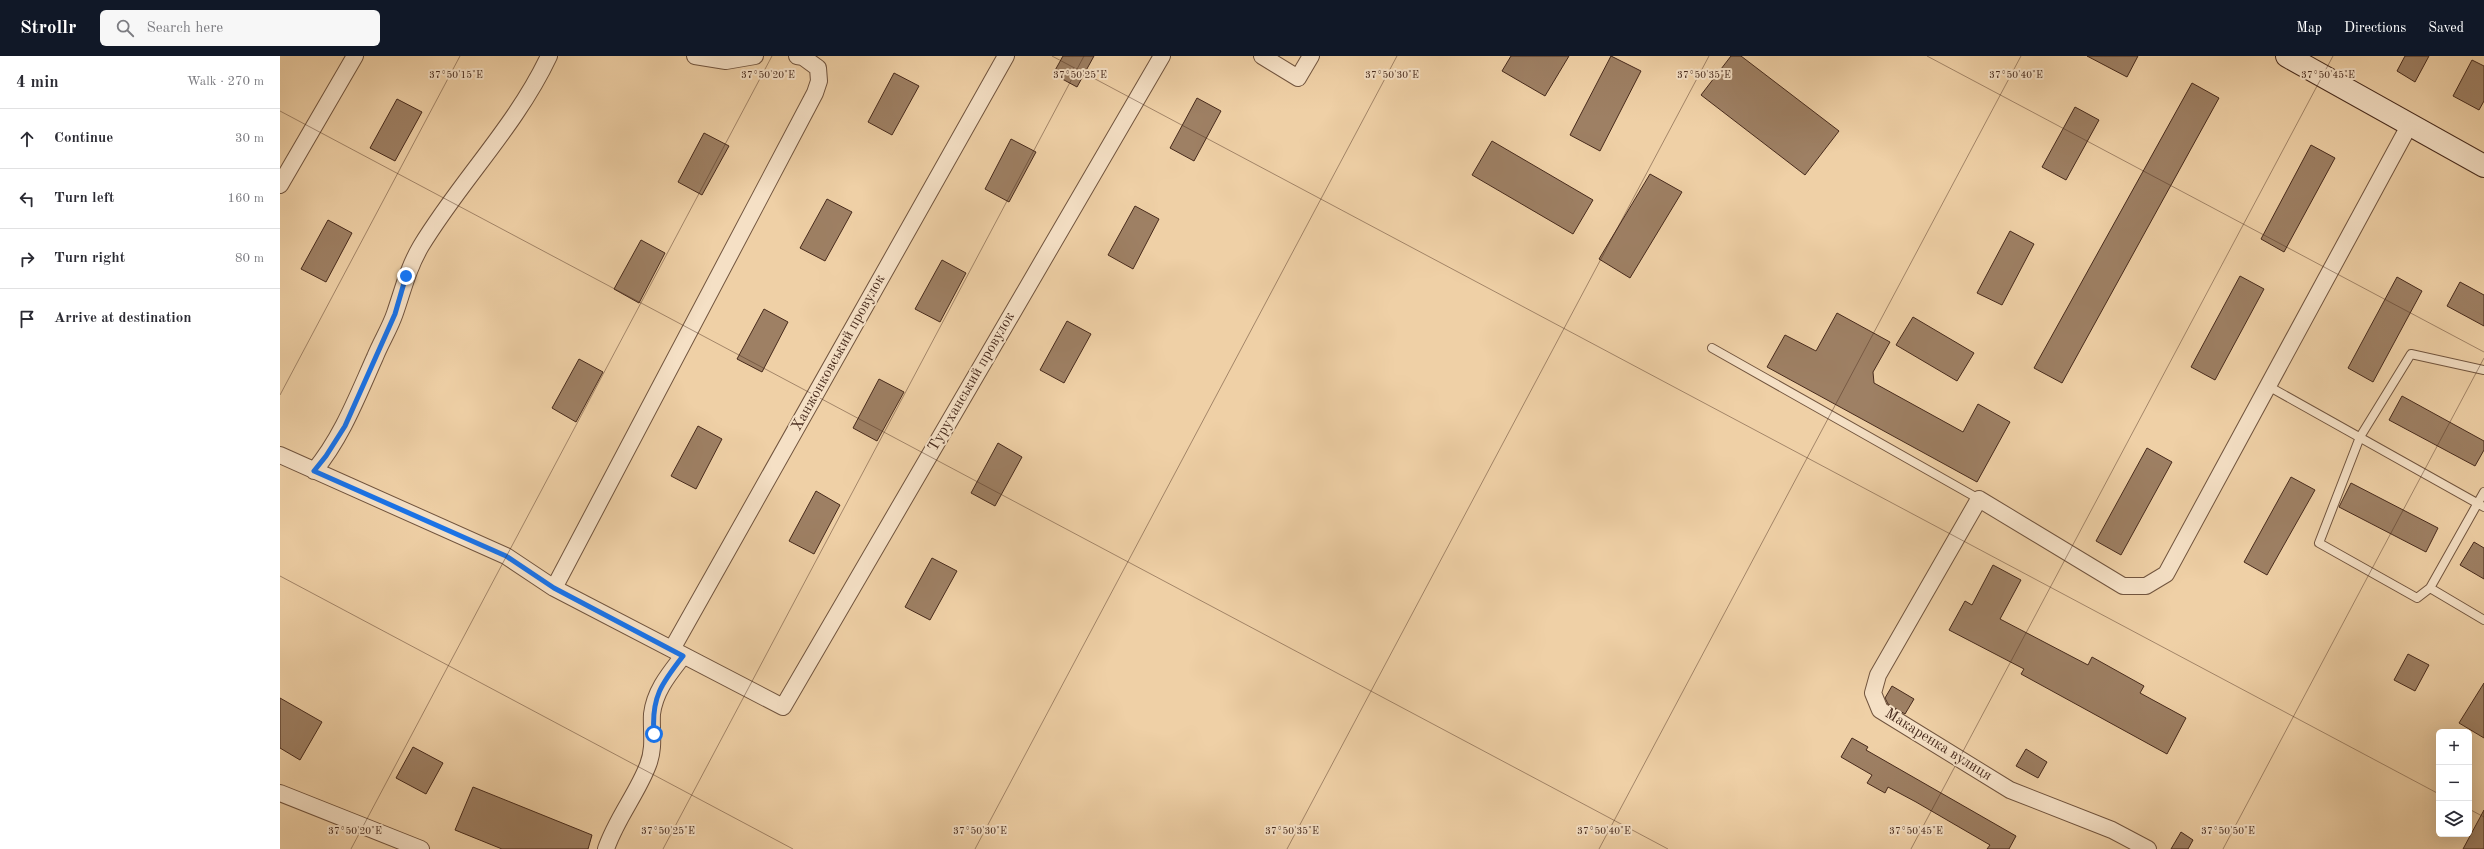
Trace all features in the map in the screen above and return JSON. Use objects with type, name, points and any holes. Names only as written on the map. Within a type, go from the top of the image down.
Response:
[{"type":"street","points":[[280,186],[355,56]]},
{"type":"street","points":[[314,471],[326,456],[345,426],[395,314],[406,276],[421,247],[469,177],[517,114],[534,88],[549,56]]},
{"type":"street","points":[[695,56],[726,61],[755,56]]},
{"type":"street","points":[[554,588],[815,92],[819,80],[818,68],[803,57],[797,56]]},
{"type":"street","name":"Ханжонковський провулок","points":[[606,849],[611,834],[648,765],[653,750],[652,714],[656,698],[677,652],[1006,56]]},
{"type":"street","name":"Туруханський провулок","points":[[677,652],[783,707],[1162,56]]},
{"type":"street","points":[[1262,56],[1298,78],[1311,56]]},
{"type":"street","points":[[2287,56],[2484,166]]},
{"type":"street","points":[[1979,499],[2123,586],[2146,586],[2166,574],[2410,124]]},
{"type":"street","points":[[280,454],[314,471],[506,556],[554,588],[677,652]]},
{"type":"street","name":"Макаренка вулиця","points":[[1979,499],[1878,675],[1873,692],[1880,710],[2010,790],[2112,830],[2148,849]]},
{"type":"street","points":[[280,793],[421,849]]},
{"type":"lane","points":[[1712,348],[1979,499]]},
{"type":"lane","points":[[2484,370],[2411,354],[2360,438],[2319,542],[2417,598],[2430,588],[2481,505],[2484,492]]},
{"type":"lane","points":[[2268,386],[2481,505]]},
{"type":"lane","points":[[2430,588],[2484,620]]},
{"type":"building","points":[[1063,56],[1094,56],[1077,87],[1053,74]]},
{"type":"building","points":[[1511,56],[1569,56],[1545,96],[1502,71]]},
{"type":"building","points":[[1611,56],[1641,71],[1600,151],[1570,135]]},
{"type":"building","points":[[1731,56],[1741,56],[1839,131],[1805,175],[1701,95]]},
{"type":"building","points":[[2087,56],[2138,56],[2127,77]]},
{"type":"building","points":[[2405,56],[2429,56],[2415,82],[2397,71]]},
{"type":"building","points":[[2472,60],[2484,66],[2484,101],[2479,110],[2453,96]]},
{"type":"building","points":[[894,73],[919,86],[892,135],[868,122]]},
{"type":"building","points":[[2192,83],[2219,98],[2062,383],[2034,368]]},
{"type":"building","points":[[1197,98],[1221,111],[1194,161],[1170,148]]},
{"type":"building","points":[[397,99],[422,112],[395,161],[370,148]]},
{"type":"building","points":[[2075,107],[2099,120],[2066,180],[2042,167]]},
{"type":"building","points":[[704,133],[729,146],[702,195],[678,182]]},
{"type":"building","points":[[1011,139],[1036,152],[1009,202],[985,189]]},
{"type":"building","points":[[1492,141],[1593,200],[1573,234],[1472,175]]},
{"type":"building","points":[[2311,145],[2335,158],[2284,252],[2261,239]]},
{"type":"building","points":[[1650,174],[1682,192],[1630,278],[1599,259]]},
{"type":"building","points":[[827,199],[852,212],[825,261],[800,248]]},
{"type":"building","points":[[1135,206],[1159,219],[1133,269],[1108,255]]},
{"type":"building","points":[[328,220],[352,233],[326,282],[301,269]]},
{"type":"building","points":[[2010,231],[2034,244],[2002,305],[1977,293]]},
{"type":"building","points":[[641,240],[665,253],[639,303],[614,289]]},
{"type":"building","points":[[942,260],[966,273],[940,322],[915,309]]},
{"type":"building","points":[[2240,276],[2264,289],[2215,380],[2191,367]]},
{"type":"building","points":[[2397,277],[2422,291],[2373,382],[2348,368]]},
{"type":"building","points":[[2460,282],[2484,295],[2484,326],[2447,306]]},
{"type":"building","points":[[764,309],[788,322],[762,372],[737,359]]},
{"type":"building","points":[[1837,313],[1890,342],[1873,372],[1874,383],[1963,432],[1978,404],[2010,422],[1977,482],[1767,367],[1785,335],[1816,351]]},
{"type":"building","points":[[1913,317],[1974,353],[1957,381],[1896,345]]},
{"type":"building","points":[[1067,321],[1091,334],[1064,383],[1040,370]]},
{"type":"building","points":[[579,359],[603,372],[576,422],[552,408]]},
{"type":"building","points":[[879,379],[904,392],[877,441],[853,428]]},
{"type":"building","points":[[2402,396],[2484,441],[2484,450],[2475,466],[2389,420]]},
{"type":"building","points":[[698,426],[722,439],[696,489],[671,476]]},
{"type":"building","points":[[998,443],[1022,457],[995,506],[971,493]]},
{"type":"building","points":[[2147,448],[2172,462],[2121,555],[2096,541]]},
{"type":"building","points":[[2291,477],[2315,490],[2267,575],[2244,562]]},
{"type":"building","points":[[2351,483],[2438,528],[2426,552],[2339,507]]},
{"type":"building","points":[[816,491],[840,505],[814,554],[789,541]]},
{"type":"building","points":[[2474,542],[2484,548],[2484,579],[2460,565]]},
{"type":"building","points":[[932,558],[957,571],[930,620],[905,607]]},
{"type":"building","points":[[1993,565],[2021,580],[2000,619],[2088,665],[2092,657],[2144,686],[2140,693],[2186,718],[2167,754],[2021,674],[2024,669],[1949,630],[1965,601],[1972,605]]},
{"type":"building","points":[[2408,654],[2429,665],[2415,691],[2394,680]]},
{"type":"building","points":[[2484,683],[2484,738],[2472,731],[2472,729],[2469,729],[2459,723]]},
{"type":"building","points":[[1892,686],[1914,699],[1905,714],[1888,704],[1885,698]]},
{"type":"building","points":[[280,698],[322,722],[300,760],[280,748]]},
{"type":"building","points":[[1852,738],[1868,747],[1866,750],[2016,836],[2009,849],[1987,849],[1990,845],[1916,802],[1888,787],[1885,793],[1867,783],[1872,775],[1841,757]]},
{"type":"building","points":[[413,747],[443,763],[426,794],[396,778]]},
{"type":"building","points":[[2026,749],[2047,762],[2038,778],[2016,766]]},
{"type":"building","points":[[473,787],[592,835],[588,849],[502,849],[455,830]]},
{"type":"building","points":[[2484,810],[2484,849],[2463,849],[2469,837],[2472,837],[2472,832]]},
{"type":"building","points":[[2181,832],[2193,840],[2188,849],[2171,849]]},
{"type":"route","points":[[406,276],[395,314],[375,355],[345,426],[326,456],[314,471],[506,556],[554,588],[683,656],[663,682],[656,698],[652,714],[654,734]]}]
